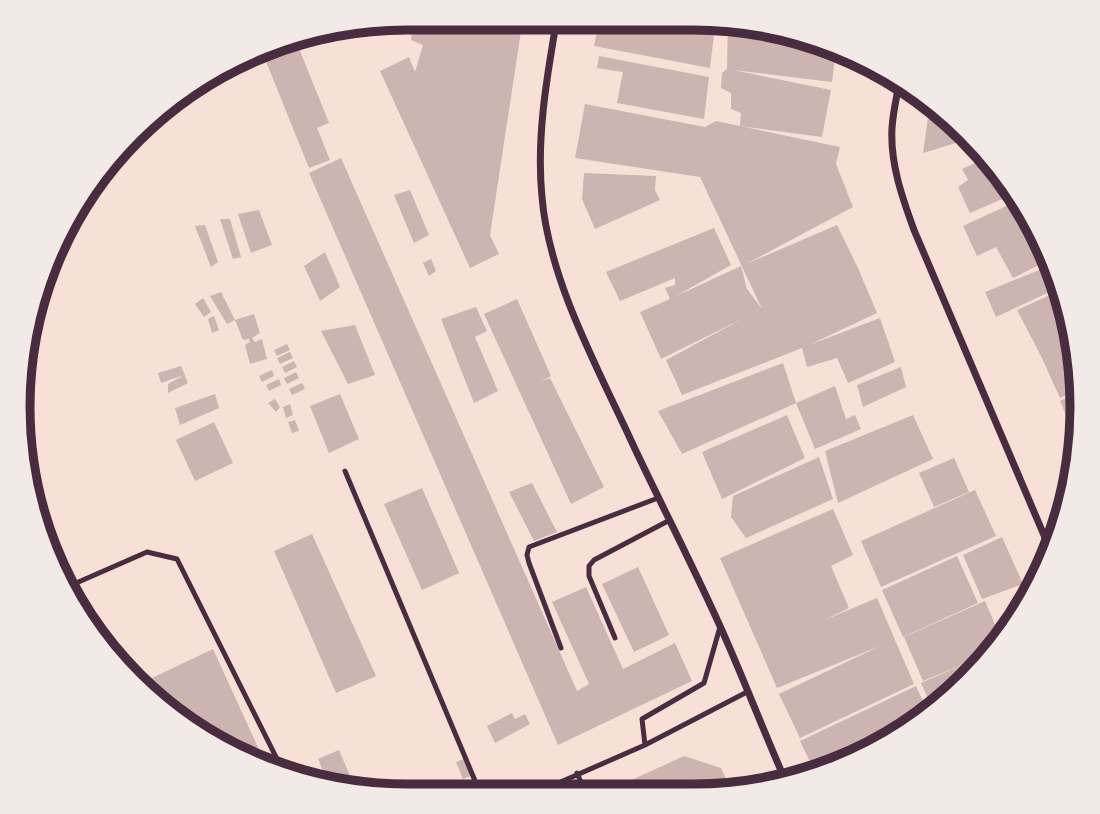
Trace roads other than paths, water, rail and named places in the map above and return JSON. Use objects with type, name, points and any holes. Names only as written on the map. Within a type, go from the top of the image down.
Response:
[{"type":"street","points":[[555,30],[547,74],[542,139],[542,197],[551,252],[579,328],[720,627],[782,773]]},
{"type":"street","points":[[898,90],[892,127],[894,163],[901,195],[1046,540]]},
{"type":"lane","points":[[345,471],[476,784]]},
{"type":"lane","points":[[561,648],[529,563],[529,547],[658,498]]},
{"type":"lane","points":[[615,638],[589,576],[589,566],[594,559],[668,521]]},
{"type":"lane","points":[[74,584],[147,552],[177,559],[278,761]]},
{"type":"lane","points":[[645,745],[642,719],[704,682],[720,627]]},
{"type":"lane","points":[[554,784],[645,745],[747,692]]},
{"type":"lane","points":[[577,773],[582,784]]}]
